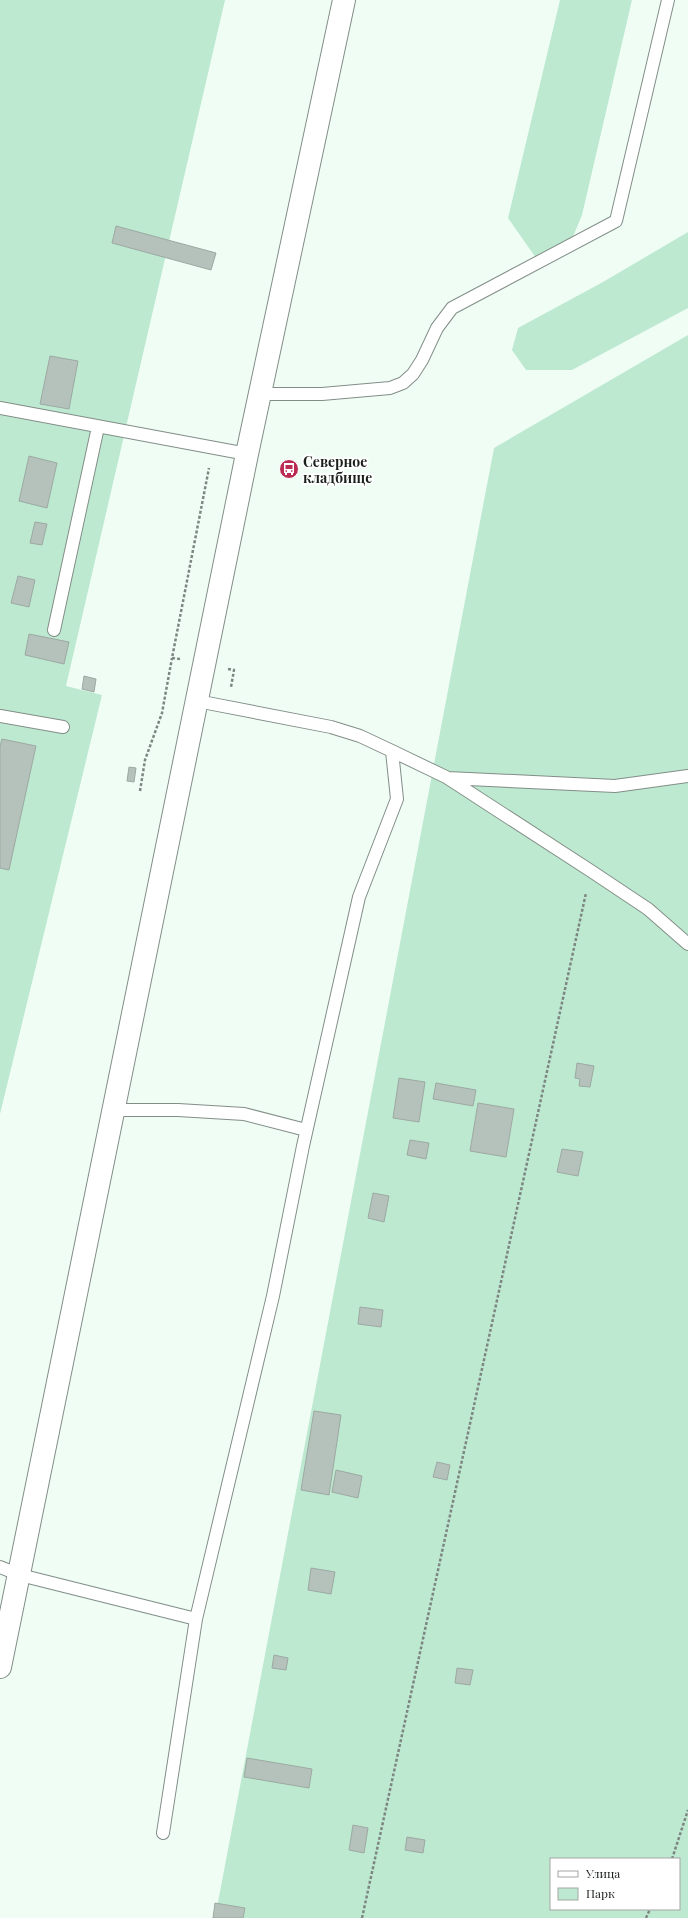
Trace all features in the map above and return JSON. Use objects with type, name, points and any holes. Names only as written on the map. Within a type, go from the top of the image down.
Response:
[{"type":"main road","points":[[0,1667],[10,1571],[114,1110],[247,454],[344,0]]},
{"type":"lane","points":[[260,394],[322,394],[390,388],[403,383],[413,374],[422,360],[437,328],[452,308],[616,221],[668,0]]},
{"type":"lane","points":[[0,408],[247,454]]},
{"type":"lane","points":[[54,630],[98,427]]},
{"type":"lane","points":[[197,701],[331,727],[360,736],[446,777],[648,909],[688,944]]},
{"type":"lane","points":[[0,716],[63,727]]},
{"type":"lane","points":[[163,1833],[196,1619],[273,1296],[306,1130],[360,897],[397,799],[392,751]]},
{"type":"lane","points":[[446,777],[615,786],[688,776]]},
{"type":"lane","points":[[114,1110],[178,1110],[244,1114],[306,1130]]},
{"type":"lane","points":[[10,1571],[196,1619]]},
{"type":"path","points":[[140,791],[145,760],[162,713],[172,658]]},
{"type":"path","points":[[362,1918],[591,871]]},
{"type":"path","points":[[672,1858],[688,1810]]},
{"type":"green space","points":[[0,0],[225,0],[66,686],[102,695],[0,1114]]},
{"type":"green space","points":[[560,0],[632,0],[582,215],[565,256],[536,258],[508,218]]},
{"type":"green space","points":[[688,232],[688,308],[572,370],[526,370],[512,350],[518,328],[603,282]]},
{"type":"green space","points":[[688,335],[688,1918],[215,1918],[494,448]]},
{"type":"building","points":[[116,226],[216,253],[211,270],[112,243]]},
{"type":"building","points":[[50,356],[78,361],[69,409],[40,404]]},
{"type":"building","points":[[29,456],[57,463],[47,508],[19,501]]},
{"type":"building","points":[[35,522],[47,524],[42,545],[30,543]]},
{"type":"building","points":[[18,576],[35,580],[29,607],[11,603]]},
{"type":"building","points":[[29,634],[69,642],[64,664],[25,655]]},
{"type":"building","points":[[84,676],[96,679],[94,692],[82,689]]},
{"type":"building","points":[[2,739],[36,746],[9,870],[0,868],[0,746]]},
{"type":"building","points":[[129,767],[136,768],[134,782],[127,781]]},
{"type":"building","points":[[577,1063],[594,1066],[590,1087],[579,1086],[580,1079],[575,1078]]},
{"type":"building","points":[[399,1078],[425,1082],[419,1122],[393,1118]]},
{"type":"building","points":[[436,1083],[476,1090],[473,1106],[433,1099]]},
{"type":"building","points":[[478,1103],[514,1109],[506,1157],[470,1151]]},
{"type":"building","points":[[410,1140],[429,1143],[426,1159],[407,1155]]},
{"type":"building","points":[[562,1149],[583,1152],[578,1176],[557,1172]]},
{"type":"building","points":[[373,1193],[389,1196],[384,1222],[368,1218]]},
{"type":"building","points":[[360,1307],[383,1310],[381,1327],[358,1324]]},
{"type":"building","points":[[314,1411],[341,1415],[329,1495],[301,1490]]},
{"type":"building","points":[[437,1462],[450,1465],[447,1480],[433,1477]]},
{"type":"building","points":[[336,1470],[362,1476],[358,1498],[332,1492]]},
{"type":"building","points":[[311,1568],[335,1572],[331,1594],[308,1590]]},
{"type":"building","points":[[274,1655],[288,1658],[286,1670],[272,1668]]},
{"type":"building","points":[[457,1668],[473,1670],[470,1685],[455,1683]]},
{"type":"building","points":[[247,1758],[312,1769],[309,1788],[244,1777]]},
{"type":"building","points":[[353,1825],[368,1828],[364,1853],[349,1850]]},
{"type":"building","points":[[407,1837],[425,1840],[423,1853],[405,1850]]},
{"type":"building","points":[[215,1903],[245,1908],[243,1918],[213,1918]]},
{"type":"place","name":"Северное кладбище","points":[[289,469]]}]
